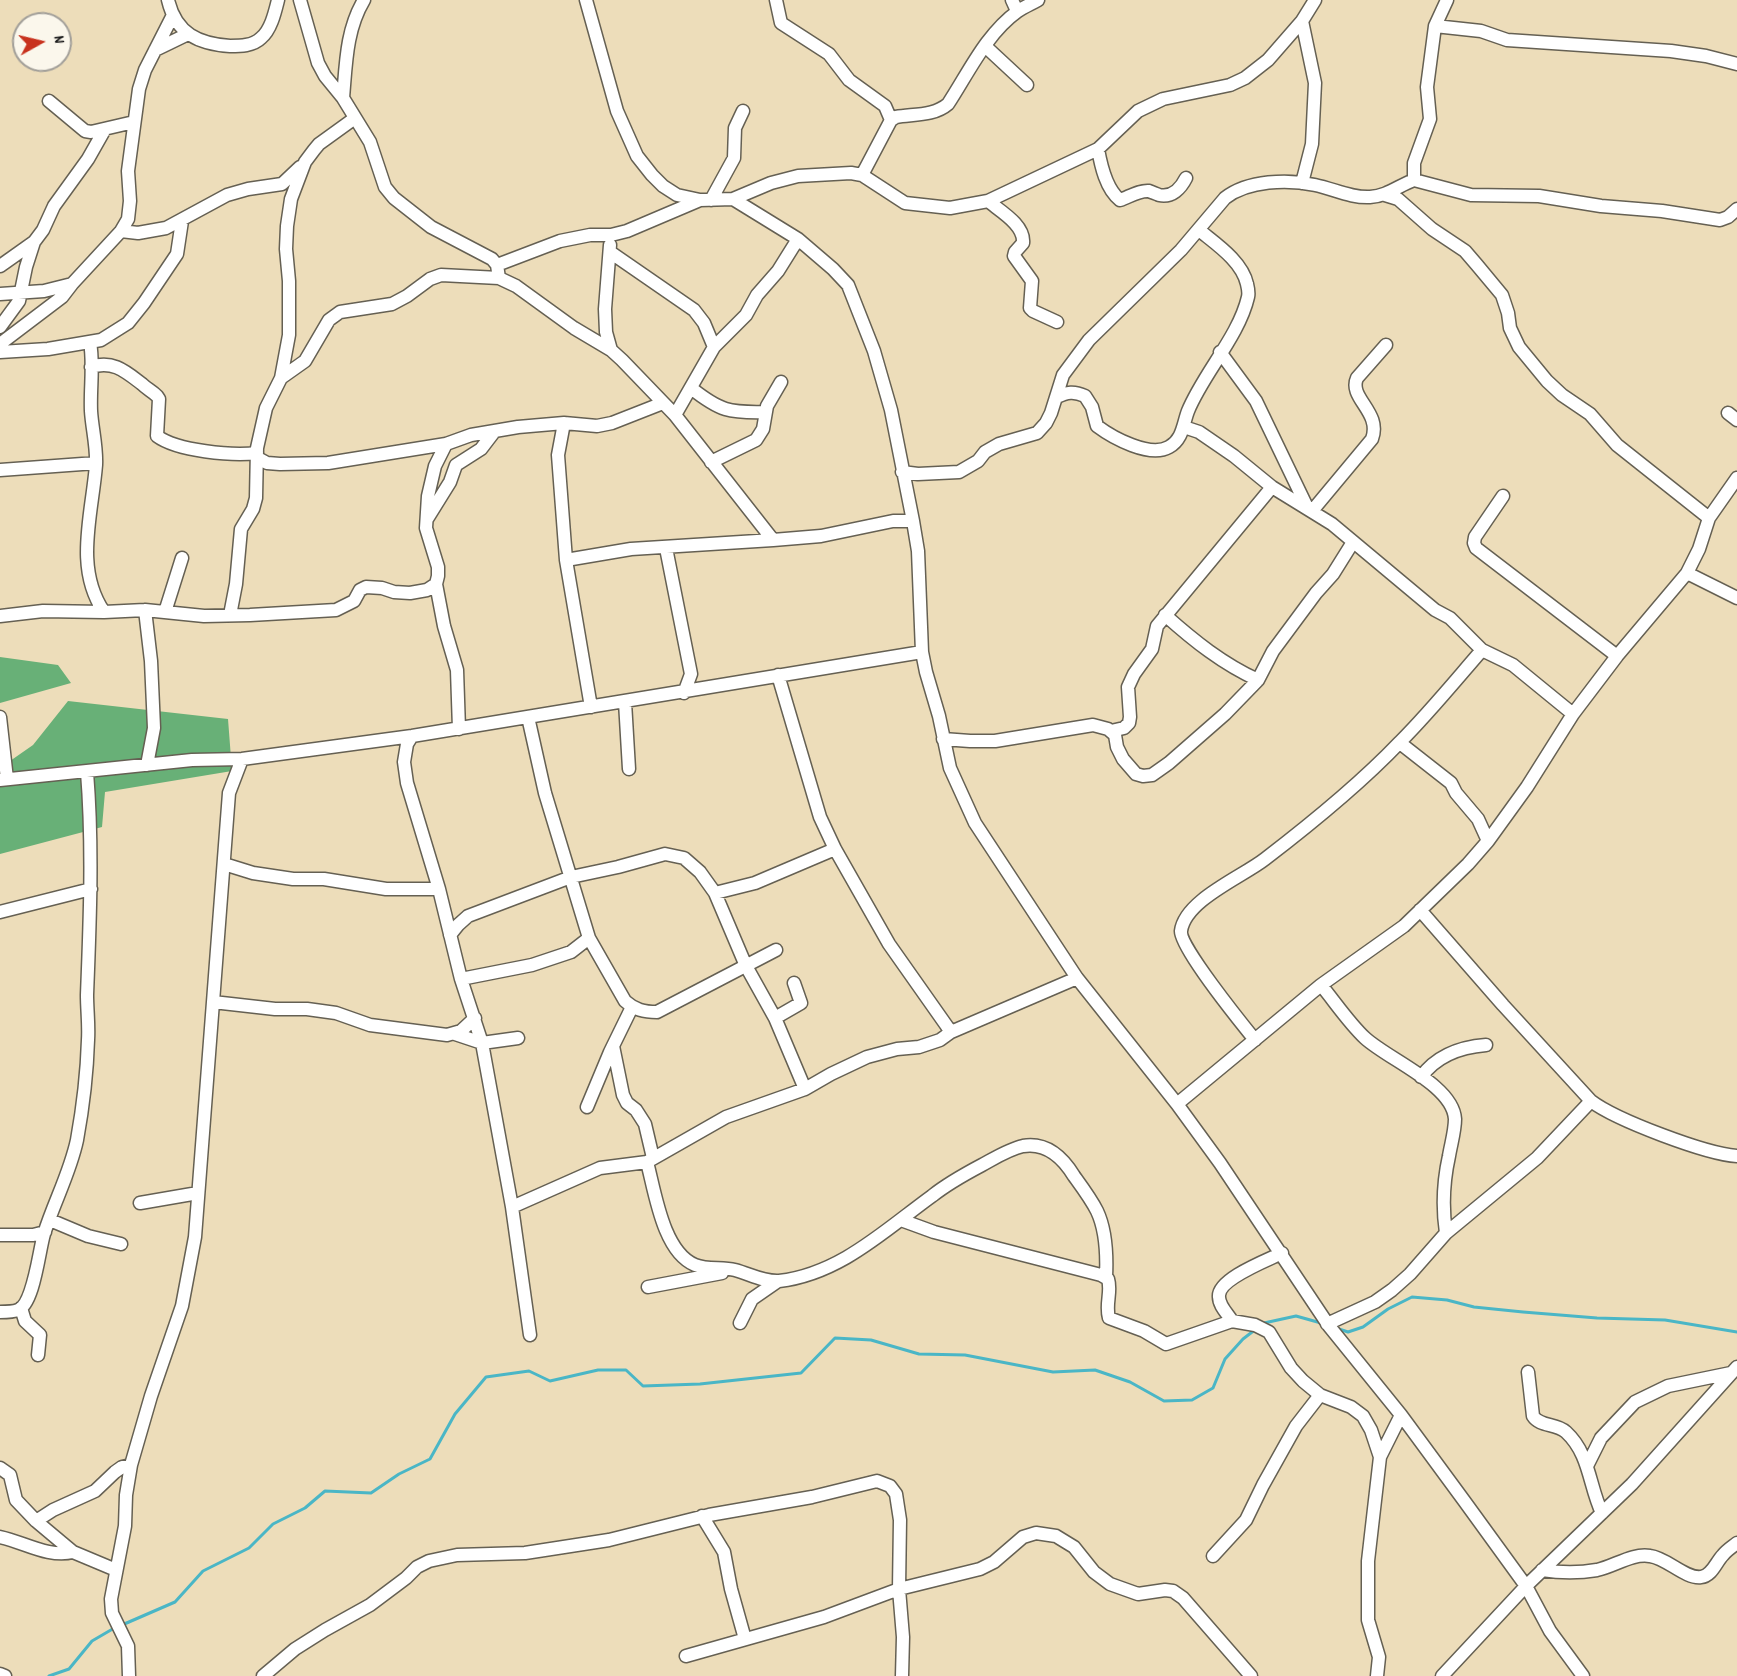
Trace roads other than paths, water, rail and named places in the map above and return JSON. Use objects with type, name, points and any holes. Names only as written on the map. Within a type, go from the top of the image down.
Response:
[{"type":"street","points":[[168,0],[173,15],[188,34],[199,41],[212,45],[242,46],[261,39],[269,29],[278,0]]},
{"type":"street","points":[[300,0],[318,63],[325,76],[343,98],[375,152],[379,173],[385,187],[394,198],[431,227],[492,259],[497,265],[499,278]]},
{"type":"street","points":[[343,98],[351,27],[364,0]]},
{"type":"street","points":[[586,0],[617,111],[637,156],[663,186],[677,195],[706,200],[733,199],[771,183],[798,176],[836,173],[862,175],[905,203],[950,208],[988,201],[1098,149],[1138,111],[1155,103],[1183,94],[1230,85],[1245,78],[1268,60],[1302,21],[1315,0]]},
{"type":"street","points":[[776,0],[781,23],[829,54],[849,80],[885,106],[891,120]]},
{"type":"street","points":[[862,175],[891,120],[896,117],[942,109],[948,104],[985,46],[1015,6],[1038,0]]},
{"type":"street","points":[[1413,180],[1414,163],[1430,119],[1427,87],[1435,26],[1447,0]]},
{"type":"street","points":[[0,344],[62,297],[121,231],[128,219],[130,201],[128,171],[139,88],[173,15]]},
{"type":"street","points":[[1302,21],[1315,83],[1312,144],[1302,183]]},
{"type":"street","points":[[1435,26],[1481,31],[1507,40],[1671,51],[1706,56],[1737,64]]},
{"type":"street","points":[[155,50],[188,34]]},
{"type":"street","points":[[985,46],[1027,85]]},
{"type":"street","points":[[49,101],[85,131],[92,132],[134,122]]},
{"type":"street","points":[[497,265],[560,242],[590,235],[611,235],[652,222],[706,200],[734,158],[735,128],[743,111]]},
{"type":"street","points":[[121,231],[153,231],[166,228],[227,195],[282,184],[305,162],[319,144],[355,118]]},
{"type":"street","points":[[0,266],[34,242],[43,230],[59,198],[88,159],[105,129]]},
{"type":"street","points":[[1098,149],[1108,183],[1120,200],[1149,191],[1163,196],[1172,194],[1181,187],[1186,178]]},
{"type":"street","points":[[230,615],[236,584],[241,529],[253,509],[256,498],[256,455],[266,408],[280,378],[289,335],[287,226],[291,199],[305,162]]},
{"type":"street","points":[[1385,195],[1413,180],[1471,195],[1539,196],[1600,206],[1662,211],[1720,220],[1728,217],[1737,208]]},
{"type":"street","points":[[902,472],[949,474],[966,469],[985,452],[999,444],[1037,433],[1046,423],[1063,375],[1089,340],[1199,230],[1225,198],[1233,192],[1261,184],[1302,183],[1361,197],[1385,195],[1398,199],[1432,229],[1465,251],[1502,295],[1510,328],[1519,347],[1554,388],[1590,414],[1617,445],[1709,518]]},
{"type":"street","points":[[733,199],[798,239],[848,285],[874,351],[891,410],[913,521],[920,572],[922,652],[950,768],[975,823],[1077,978],[1177,1104],[1282,1254],[1326,1322],[1401,1415],[1526,1586],[1550,1631],[1582,1676]]},
{"type":"street","points":[[988,201],[1015,223],[1024,236],[1023,243],[1014,256],[1032,281],[1030,308],[1057,322]]},
{"type":"street","points":[[0,352],[48,349],[101,340],[128,323],[177,254],[182,220]]},
{"type":"street","points":[[1057,397],[1073,392],[1085,396],[1098,426],[1140,448],[1147,450],[1168,448],[1179,437],[1187,412],[1237,325],[1248,298],[1248,286],[1243,272],[1199,230]]},
{"type":"street","points":[[611,235],[605,290],[606,332],[611,350]]},
{"type":"street","points":[[675,415],[714,347],[746,315],[757,295],[778,271],[798,239]]},
{"type":"street","points":[[0,327],[19,302],[34,242]]},
{"type":"street","points":[[610,252],[694,310],[704,323],[714,347]]},
{"type":"street","points":[[280,378],[305,361],[329,320],[340,312],[393,304],[430,279],[441,275],[499,278],[516,286],[574,328],[611,350],[622,360],[675,415],[773,540]]},
{"type":"street","points":[[0,294],[44,291],[72,284]]},
{"type":"street","points":[[90,342],[92,354],[91,411],[96,463],[87,528],[87,553],[89,581],[95,599],[104,612]]},
{"type":"street","points":[[1310,509],[1372,439],[1374,424],[1354,384],[1386,345]]},
{"type":"street","points":[[1221,352],[1256,401],[1310,509]]},
{"type":"street","points":[[91,367],[103,363],[114,365],[157,396],[159,399],[156,429],[157,436],[163,440],[204,452],[256,455],[267,463],[280,464],[328,463],[446,444],[471,435],[518,427],[564,423],[597,426],[612,423],[663,403]]},
{"type":"street","points":[[711,462],[756,440],[763,429],[768,403],[781,382]]},
{"type":"street","points":[[691,388],[714,405],[728,411],[765,412]]},
{"type":"street","points":[[564,423],[558,455],[566,560],[591,707]]},
{"type":"street","points":[[1184,427],[1199,432],[1228,451],[1272,487],[1332,524],[1435,610],[1450,618],[1482,650],[1513,665],[1573,714]]},
{"type":"street","points":[[426,521],[450,482],[456,465],[482,449],[494,432]]},
{"type":"street","points":[[446,444],[435,466],[428,496],[426,521],[427,537],[438,567],[436,584],[444,626],[457,670],[459,729]]},
{"type":"street","points":[[0,470],[96,463]]},
{"type":"street","points":[[1177,1104],[1321,985],[1404,926],[1468,864],[1488,841],[1527,787],[1573,714],[1617,656],[1687,573],[1699,549],[1709,518],[1737,478]]},
{"type":"street","points":[[1111,731],[1124,728],[1129,723],[1128,687],[1134,674],[1152,649],[1157,626],[1272,487]]},
{"type":"street","points":[[1503,496],[1475,537],[1476,548],[1617,656]]},
{"type":"street","points":[[566,560],[631,549],[821,536],[893,521],[913,521]]},
{"type":"street","points":[[943,739],[995,741],[1087,726],[1108,729],[1115,735],[1117,747],[1123,759],[1136,774],[1152,775],[1181,755],[1226,714],[1258,680],[1273,651],[1316,593],[1334,574],[1353,542]]},
{"type":"street","points":[[666,548],[691,675],[684,693]]},
{"type":"street","points":[[165,612],[182,558]]},
{"type":"street","points":[[1687,573],[1737,597]]},
{"type":"street","points":[[0,616],[43,611],[145,610],[204,616],[336,610],[354,601],[360,590],[366,587],[410,593],[427,590],[436,584]]},
{"type":"street","points":[[145,610],[151,661],[154,728],[147,765]]},
{"type":"street","points":[[1165,615],[1216,657],[1258,680]]},
{"type":"street","points":[[1255,1040],[1220,996],[1184,943],[1180,932],[1188,914],[1206,897],[1263,860],[1328,808],[1400,743],[1482,650]]},
{"type":"street","points":[[0,717],[3,780],[192,760],[242,759],[412,736],[922,652]]},
{"type":"street","points":[[778,675],[820,817],[835,849],[890,944],[951,1032]]},
{"type":"street","points":[[625,702],[629,768]]},
{"type":"street","points":[[528,717],[545,793],[589,938],[625,1001],[644,1012],[657,1012],[776,950]]},
{"type":"street","points":[[412,736],[407,744],[404,762],[407,783],[439,889],[461,979],[482,1043],[512,1207],[530,1335]]},
{"type":"street","points":[[1400,743],[1450,783],[1478,819],[1488,841]]},
{"type":"street","points":[[129,1676],[128,1646],[112,1613],[111,1599],[125,1526],[126,1495],[131,1465],[151,1396],[182,1306],[195,1237],[229,793],[242,759]]},
{"type":"street","points":[[0,1312],[17,1311],[31,1291],[45,1232],[71,1162],[85,1080],[91,889],[91,822],[87,772]]},
{"type":"street","points":[[716,893],[755,883],[835,849]]},
{"type":"street","points":[[450,935],[468,916],[571,878],[667,854],[684,858],[693,865],[716,893],[746,966],[775,1018],[805,1089]]},
{"type":"street","points":[[224,864],[253,873],[293,879],[324,879],[386,889],[439,889]]},
{"type":"street","points":[[0,912],[91,889]]},
{"type":"street","points":[[1420,910],[1503,1005],[1592,1101],[1606,1111],[1648,1128],[1722,1155],[1737,1156]]},
{"type":"street","points":[[461,979],[532,964],[572,952],[589,938]]},
{"type":"street","points":[[512,1207],[600,1168],[650,1160],[726,1117],[805,1089],[867,1057],[897,1049],[919,1047],[940,1040],[951,1032],[1077,978]]},
{"type":"street","points":[[775,1018],[801,1003],[794,983]]},
{"type":"street","points":[[1321,985],[1364,1037],[1383,1053],[1444,1095],[1451,1106],[1455,1120],[1443,1183],[1442,1206],[1446,1233]]},
{"type":"street","points":[[213,1002],[336,1013],[370,1025],[447,1035],[461,1031],[474,1018]]},
{"type":"street","points":[[587,1107],[632,1007]]},
{"type":"street","points":[[455,1034],[482,1043],[518,1038]]},
{"type":"street","points":[[614,1046],[623,1095],[645,1124],[664,1225],[675,1249],[684,1260],[697,1266],[735,1270],[762,1280],[778,1281]]},
{"type":"street","points":[[1421,1077],[1428,1068],[1445,1056],[1467,1047],[1486,1046]]},
{"type":"street","points":[[1326,1322],[1375,1302],[1392,1290],[1410,1274],[1446,1233],[1524,1171],[1592,1101]]},
{"type":"street","points":[[740,1323],[752,1299],[778,1281],[828,1267],[850,1256],[934,1194],[1010,1150],[1024,1146],[1042,1148],[1058,1155],[1067,1164],[1098,1212],[1107,1255],[1106,1277],[1110,1283],[1107,1303],[1109,1318],[1144,1331],[1164,1343],[1176,1342],[1190,1334],[1233,1321],[1255,1325],[1269,1332],[1296,1374],[1320,1395],[1351,1407],[1363,1416],[1371,1430],[1380,1457]]},
{"type":"street","points":[[140,1203],[198,1193]]},
{"type":"street","points":[[50,1220],[88,1236],[121,1244]]},
{"type":"street","points":[[900,1220],[934,1232],[1106,1277]]},
{"type":"street","points":[[0,1235],[33,1235],[45,1232]]},
{"type":"street","points":[[1233,1321],[1222,1307],[1218,1296],[1221,1288],[1239,1274],[1282,1254]]},
{"type":"street","points":[[648,1287],[735,1270]]},
{"type":"street","points":[[21,1308],[25,1321],[40,1335],[38,1355]]},
{"type":"street","points":[[1587,1466],[1601,1438],[1635,1402],[1668,1386],[1734,1370]]},
{"type":"street","points":[[1442,1676],[1526,1586],[1632,1484],[1734,1370]]},
{"type":"street","points":[[1528,1372],[1533,1416],[1540,1422],[1555,1426],[1567,1433],[1584,1456],[1593,1493],[1602,1513]]},
{"type":"street","points":[[1213,1556],[1246,1520],[1296,1426],[1320,1395]]},
{"type":"street","points":[[1377,1676],[1379,1657],[1368,1620],[1368,1561],[1380,1457],[1401,1415]]},
{"type":"street","points":[[36,1521],[59,1507],[94,1491],[122,1467],[131,1465]]},
{"type":"street","points":[[0,1468],[10,1475],[16,1500],[36,1521],[73,1552],[116,1570]]},
{"type":"street","points":[[263,1676],[302,1644],[369,1605],[429,1560],[457,1555],[525,1553],[609,1540],[702,1516],[812,1497],[878,1481],[890,1486],[896,1494],[900,1520],[899,1589],[903,1637],[902,1676]]},
{"type":"street","points":[[702,1516],[724,1552],[732,1594],[745,1639]]},
{"type":"street","points":[[686,1656],[824,1617],[899,1589],[980,1569],[994,1562],[1028,1534],[1042,1533],[1056,1536],[1074,1547],[1094,1572],[1110,1584],[1138,1594],[1165,1590],[1183,1598],[1251,1676]]},
{"type":"street","points":[[0,1537],[19,1541],[50,1553],[73,1552]]},
{"type":"street","points":[[1542,1570],[1557,1573],[1596,1570],[1647,1555],[1661,1559],[1691,1575],[1702,1577],[1710,1572],[1723,1554],[1737,1543]]},
{"type":"street","points":[[0,1674],[5,1676]]},
{"type":"waterway","points":[[1336,1328],[1348,1332],[1363,1327],[1388,1309],[1412,1297],[1523,1312],[1597,1318],[1665,1320],[1737,1332]]},
{"type":"waterway","points":[[1261,1325],[1296,1316],[1321,1323]]},
{"type":"waterway","points":[[122,1625],[175,1602],[203,1571],[249,1548],[273,1524],[305,1508],[325,1491],[371,1493],[399,1474],[430,1459],[455,1414],[486,1377],[529,1371],[550,1381],[598,1370],[626,1370],[643,1386],[700,1384],[801,1373],[835,1338],[871,1340],[919,1354],[965,1355],[1053,1372],[1095,1370],[1130,1382],[1164,1401],[1192,1400],[1213,1388],[1225,1359],[1243,1339],[1256,1329]]},
{"type":"waterway","points":[[49,1676],[69,1669],[92,1641],[116,1627]]}]
